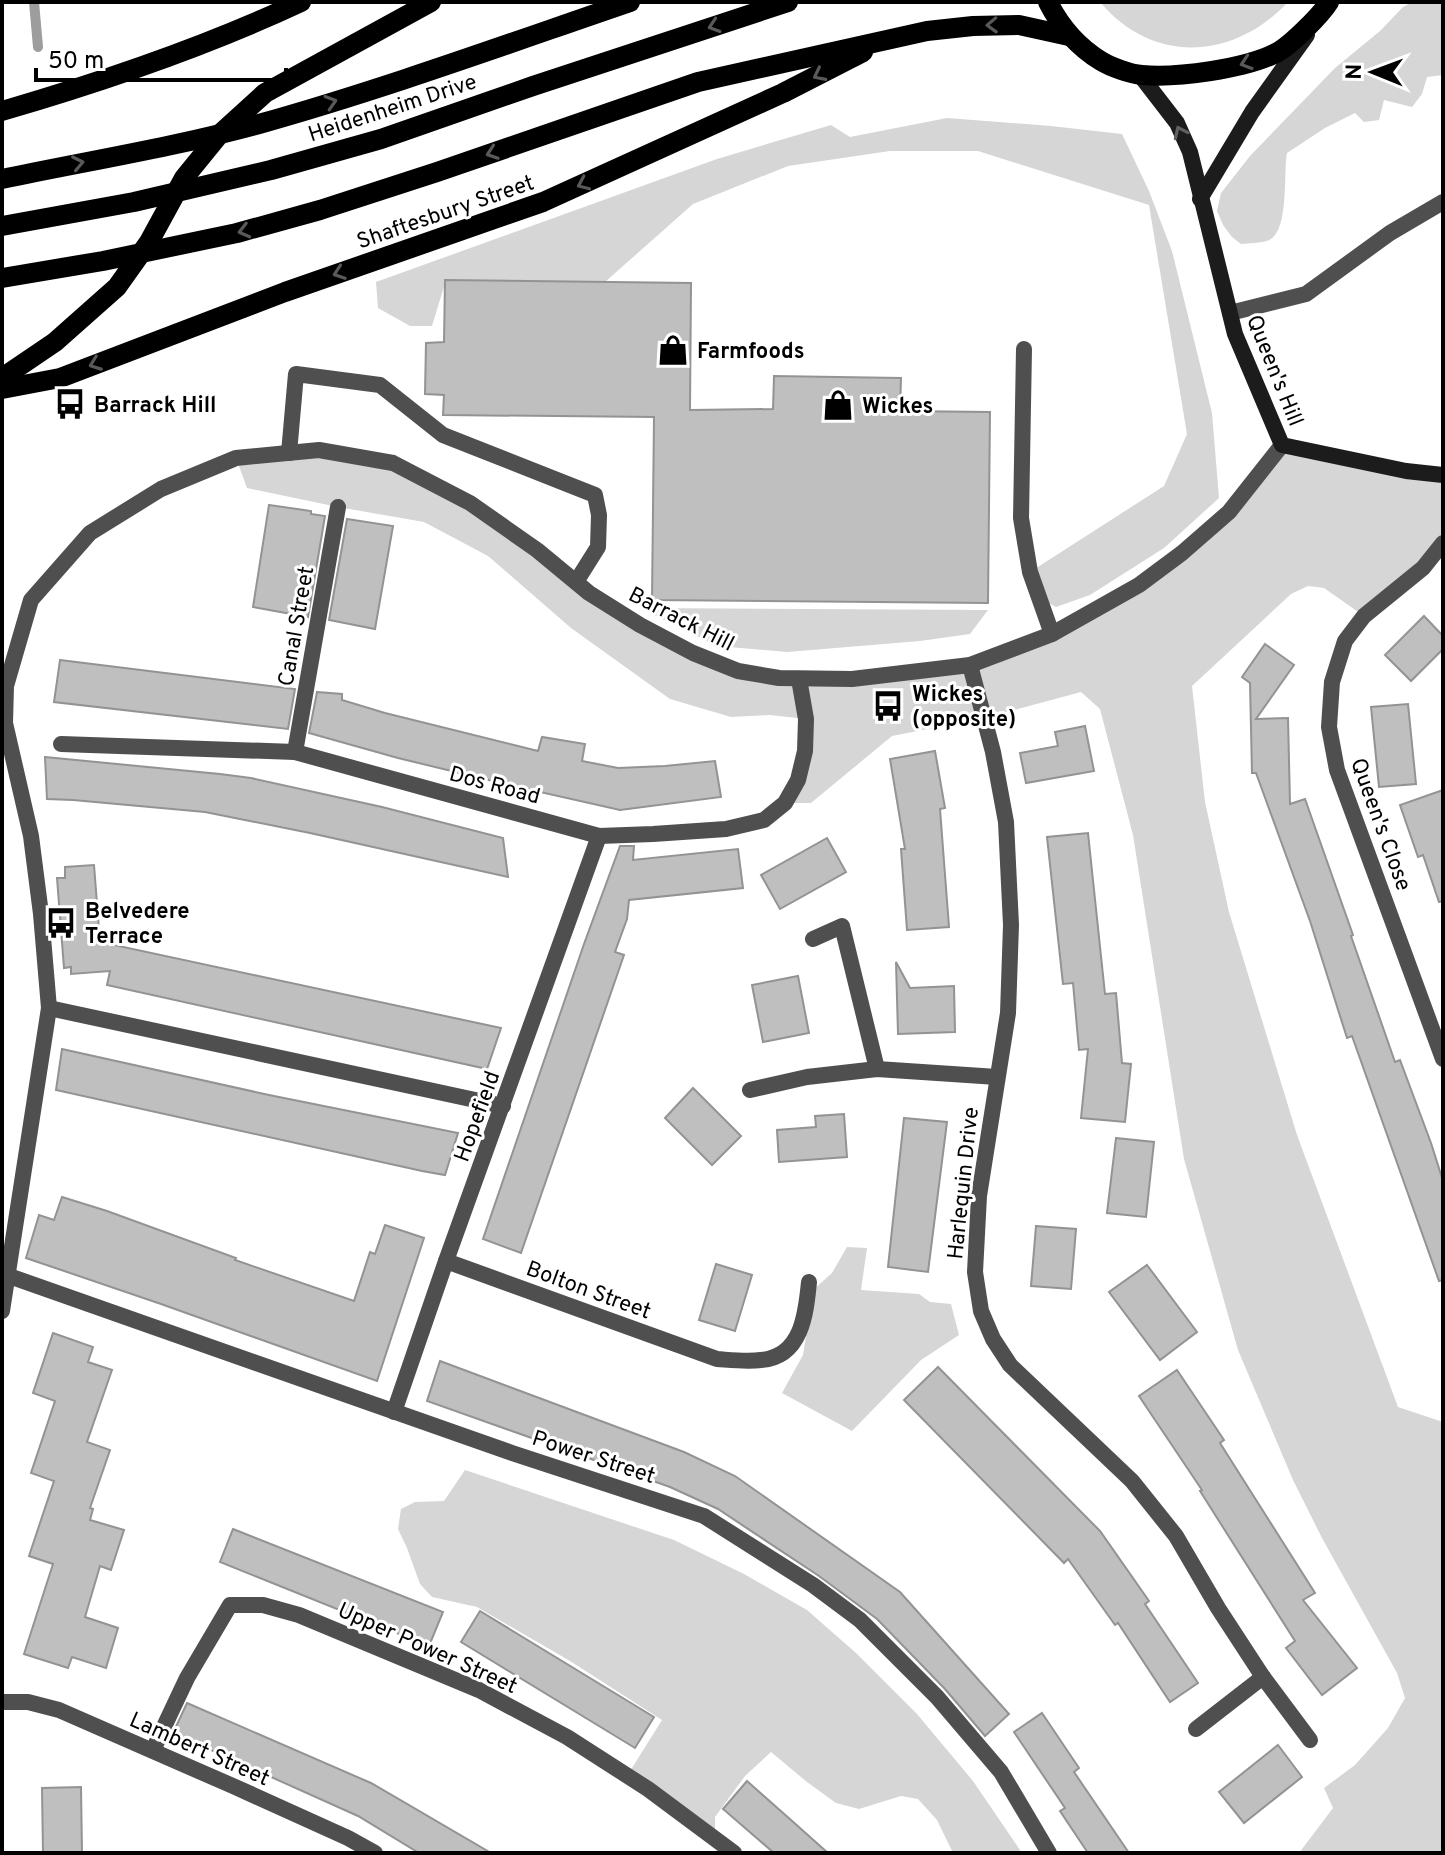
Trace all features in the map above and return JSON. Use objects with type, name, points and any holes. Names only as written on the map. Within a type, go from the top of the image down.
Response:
[{"type":"main road","points":[[2,111],[145,67],[301,2]]},
{"type":"main road","points":[[2,378],[55,342],[117,287],[149,242],[184,178],[219,135],[265,93],[431,2]]},
{"type":"main road","name":"Heidenheim Drive","points":[[2,179],[258,124],[630,2]]},
{"type":"main road","name":"Heidenheim Drive","points":[[2,226],[134,202],[298,163],[381,139],[788,2]]},
{"type":"main road","points":[[1048,2],[1069,36],[1102,62],[1140,75],[1236,67],[1277,52],[1325,8]]},
{"type":"main road","points":[[1200,199],[1252,112],[1325,8]]},
{"type":"main road","points":[[2,278],[237,233],[320,210],[698,82],[927,31],[1019,25],[1069,36]]},
{"type":"main road","name":"Shaftesbury Street","points":[[2,389],[60,378],[285,292],[543,202],[783,93],[888,39]]},
{"type":"main road","name":"Queen's Hill","points":[[1140,75],[1177,123],[1190,152],[1235,334],[1282,445],[1406,471],[1443,475]]},
{"type":"street","points":[[1230,313],[1306,294],[1390,233],[1443,202]]},
{"type":"street","points":[[1024,349],[1021,518],[1030,572],[1052,634]]},
{"type":"street","points":[[289,453],[296,374],[380,385],[443,435],[595,495],[599,515],[598,547],[576,582]]},
{"type":"street","name":"Barrack Hill","points":[[2,1311],[49,1008],[31,836],[5,723],[6,686],[31,600],[90,533],[161,489],[236,458],[319,450],[393,463],[470,503],[537,550],[589,593],[693,653],[738,671],[799,679],[852,679],[970,665],[1052,634],[1139,585],[1182,553],[1229,512],[1282,445]]},
{"type":"street","name":"Canal Street","points":[[295,752],[338,507]]},
{"type":"street","name":"Queen's Close","points":[[1443,543],[1423,568],[1364,616],[1345,641],[1332,682],[1329,727],[1337,770],[1443,1059]]},
{"type":"street","name":"Harlequin Drive","points":[[970,665],[993,752],[1006,822],[1011,925],[1008,1013],[979,1196],[975,1272],[981,1311],[1010,1365],[1132,1481],[1176,1536],[1263,1677],[1310,1740]]},
{"type":"street","name":"Dos Road","points":[[61,744],[295,752],[599,836],[726,829],[764,820],[785,803],[798,780],[805,751],[806,719],[799,679]]},
{"type":"street","name":"Hopefield","points":[[394,1412],[599,836]]},
{"type":"street","points":[[813,939],[842,926],[877,1069]]},
{"type":"street","points":[[49,1008],[503,1106]]},
{"type":"street","points":[[750,1090],[807,1077],[877,1069],[997,1077]]},
{"type":"street","name":"Bolton Street","points":[[446,1261],[717,1359],[764,1361],[783,1352],[798,1338],[806,1311],[809,1282]]},
{"type":"street","name":"Power Street","points":[[9,1276],[394,1412],[704,1516],[813,1585],[860,1620],[937,1697],[1001,1772],[1049,1853]]},
{"type":"street","name":"Upper Power Street","points":[[153,1750],[187,1678],[230,1605],[263,1605],[299,1615],[479,1690],[567,1737],[648,1789],[734,1853]]},
{"type":"street","points":[[1196,1729],[1263,1677]]},
{"type":"street","name":"Lambert Street","points":[[2,1702],[28,1702],[59,1710],[348,1838],[375,1853]]},
{"type":"shaded area","points":[[1100,2],[1288,2],[1267,21],[1243,35],[1219,44],[1194,47],[1169,45],[1144,37],[1121,22]]},
{"type":"shaded area","points":[[1412,2],[1443,2],[1443,75],[1427,77],[1422,94],[1412,107],[1384,100],[1379,120],[1364,122],[1355,113],[1287,153],[1279,227],[1267,241],[1241,244],[1223,225],[1217,211],[1221,193],[1250,156],[1335,68]]},
{"type":"shaded area","points":[[947,118],[1122,134],[1149,191],[1172,251],[1212,413],[1219,498],[1164,548],[1090,595],[1056,607],[1039,598],[1030,572],[1164,486],[1187,434],[1149,205],[978,151],[890,151],[788,166],[693,204],[605,282],[446,280],[432,326],[410,326],[378,308],[376,282],[717,159],[831,125],[850,137]]},
{"type":"shaded area","points":[[1282,445],[1443,475],[1443,543],[1364,616],[1324,588],[1308,586],[1291,594],[1192,686],[1205,802],[1229,912],[1297,1135],[1398,1407],[1443,1422],[1443,1853],[1299,1853],[1333,1808],[1324,1788],[1355,1765],[1388,1728],[1405,1698],[1397,1673],[1293,1480],[1238,1350],[1184,1159],[1133,835],[1100,709],[1081,692],[984,718],[892,736],[811,803],[785,803],[806,719],[770,715],[731,717],[670,699],[571,628],[488,556],[424,522],[247,488],[236,458],[319,450],[393,463],[537,550],[693,653],[778,678],[970,665],[1052,634],[1182,553]]},
{"type":"shaded area","points":[[640,608],[988,610],[970,634],[787,652],[717,646]]},
{"type":"shaded area","points":[[847,1247],[867,1248],[861,1290],[919,1294],[930,1302],[951,1304],[959,1335],[921,1360],[852,1431],[782,1393],[803,1355],[813,1290],[832,1273]]},
{"type":"shaded area","points":[[465,1470],[674,1540],[744,1574],[807,1610],[856,1653],[917,1714],[973,1781],[1022,1853],[953,1853],[937,1820],[918,1799],[901,1796],[859,1809],[836,1803],[771,1752],[745,1776],[715,1817],[715,1838],[627,1776],[662,1720],[477,1607],[432,1597],[420,1584],[398,1529],[401,1509],[415,1502],[444,1501]]},
{"type":"building","points":[[445,280],[691,283],[690,410],[773,409],[774,376],[901,378],[900,411],[990,412],[988,603],[652,600],[654,417],[443,415],[444,395],[425,394],[426,343],[444,342]]},
{"type":"building","points":[[269,505],[325,516],[308,617],[253,607]]},
{"type":"building","points":[[347,519],[393,526],[375,629],[329,620]]},
{"type":"building","points":[[1424,616],[1443,636],[1443,649],[1411,681],[1385,655]]},
{"type":"building","points":[[1265,644],[1294,665],[1256,719],[1288,718],[1290,804],[1305,799],[1395,1062],[1400,1060],[1431,1143],[1443,1181],[1443,1280],[1439,1281],[1352,1036],[1347,1038],[1310,921],[1256,773],[1252,773],[1250,683],[1242,677]]},
{"type":"building","points":[[60,660],[295,689],[288,729],[54,702]]},
{"type":"building","points":[[317,692],[342,694],[342,700],[385,713],[538,751],[542,737],[585,744],[582,761],[618,768],[715,761],[721,797],[620,810],[398,758],[309,733]]},
{"type":"building","points":[[1408,704],[1416,784],[1379,787],[1371,707]]},
{"type":"building","points":[[1085,726],[1094,771],[1026,783],[1020,753],[1058,746],[1055,732]]},
{"type":"building","points":[[935,751],[945,808],[940,809],[949,927],[907,930],[901,849],[905,849],[890,759]]},
{"type":"building","points":[[45,757],[251,778],[503,838],[508,877],[205,812],[47,799]]},
{"type":"building","points":[[1443,790],[1443,901],[1439,902],[1423,855],[1418,857],[1400,805]]},
{"type":"building","points":[[1088,833],[1105,994],[1116,993],[1122,1063],[1131,1064],[1125,1122],[1081,1118],[1088,1049],[1079,1050],[1073,983],[1063,984],[1047,837]]},
{"type":"building","points":[[827,838],[846,872],[780,909],[761,875]]},
{"type":"building","points":[[620,846],[634,846],[633,860],[738,849],[743,888],[629,900],[627,919],[615,952],[624,955],[521,1253],[483,1239]]},
{"type":"building","points":[[94,865],[100,942],[501,1028],[487,1069],[107,985],[110,971],[71,974],[71,967],[64,968],[57,878],[65,878],[65,867]]},
{"type":"building","points":[[896,962],[910,988],[954,986],[955,1032],[898,1034]]},
{"type":"building","points":[[798,976],[809,1033],[763,1042],[752,985]]},
{"type":"building","points":[[62,1049],[458,1133],[445,1175],[422,1171],[56,1090]]},
{"type":"building","points":[[693,1088],[741,1136],[712,1165],[665,1118]]},
{"type":"building","points":[[844,1114],[847,1157],[779,1162],[777,1130],[816,1127],[815,1116]]},
{"type":"building","points":[[904,1118],[947,1122],[928,1272],[888,1267]]},
{"type":"building","points":[[1116,1138],[1154,1142],[1146,1217],[1107,1213]]},
{"type":"building","points":[[62,1197],[354,1301],[370,1252],[375,1254],[385,1225],[424,1238],[377,1381],[26,1258],[39,1215],[54,1220]]},
{"type":"building","points":[[1036,1226],[1076,1229],[1071,1289],[1031,1286]]},
{"type":"building","points":[[716,1264],[752,1275],[735,1331],[699,1320]]},
{"type":"building","points":[[1147,1265],[1197,1332],[1160,1360],[1109,1292]]},
{"type":"building","points":[[53,1333],[93,1347],[88,1362],[112,1370],[87,1442],[110,1450],[90,1508],[93,1509],[90,1520],[124,1530],[111,1570],[100,1566],[85,1617],[118,1628],[106,1668],[72,1657],[68,1668],[24,1654],[53,1564],[29,1556],[54,1481],[31,1473],[55,1401],[33,1393]]},
{"type":"building","points":[[440,1361],[684,1452],[735,1476],[900,1592],[1009,1714],[985,1736],[945,1689],[877,1619],[718,1509],[670,1487],[427,1401]]},
{"type":"building","points":[[938,1367],[1100,1531],[1149,1601],[1145,1604],[1198,1683],[1170,1702],[1118,1623],[1115,1625],[1068,1559],[1064,1563],[904,1400]]},
{"type":"building","points":[[1177,1370],[1224,1440],[1220,1443],[1315,1593],[1303,1600],[1357,1668],[1322,1695],[1286,1648],[1295,1641],[1202,1490],[1139,1396]]},
{"type":"building","points":[[233,1529],[443,1612],[429,1646],[220,1562]]},
{"type":"building","points":[[480,1611],[654,1717],[635,1748],[461,1642]]},
{"type":"building","points":[[187,1703],[371,1783],[491,1853],[419,1853],[358,1816],[173,1733]]},
{"type":"building","points":[[1042,1713],[1079,1768],[1074,1772],[1129,1853],[1088,1853],[1060,1811],[1065,1808],[1014,1732]]},
{"type":"building","points":[[1278,1745],[1302,1777],[1244,1823],[1219,1792]]},
{"type":"building","points":[[747,1781],[828,1853],[774,1853],[723,1809]]},
{"type":"building","points":[[81,1787],[82,1853],[43,1853],[42,1788]]},
{"type":"waterway","points":[[34,2],[38,47]]},
{"type":"place","name":"Farmfoods","points":[[673,350]]},
{"type":"place","name":"Barrack Hill","points":[[70,404]]},
{"type":"place","name":"Wickes","points":[[838,405]]},
{"type":"place","name":"Wickes (opposite)","points":[[888,706]]},
{"type":"place","name":"Belvedere Terrace","points":[[61,923]]}]
